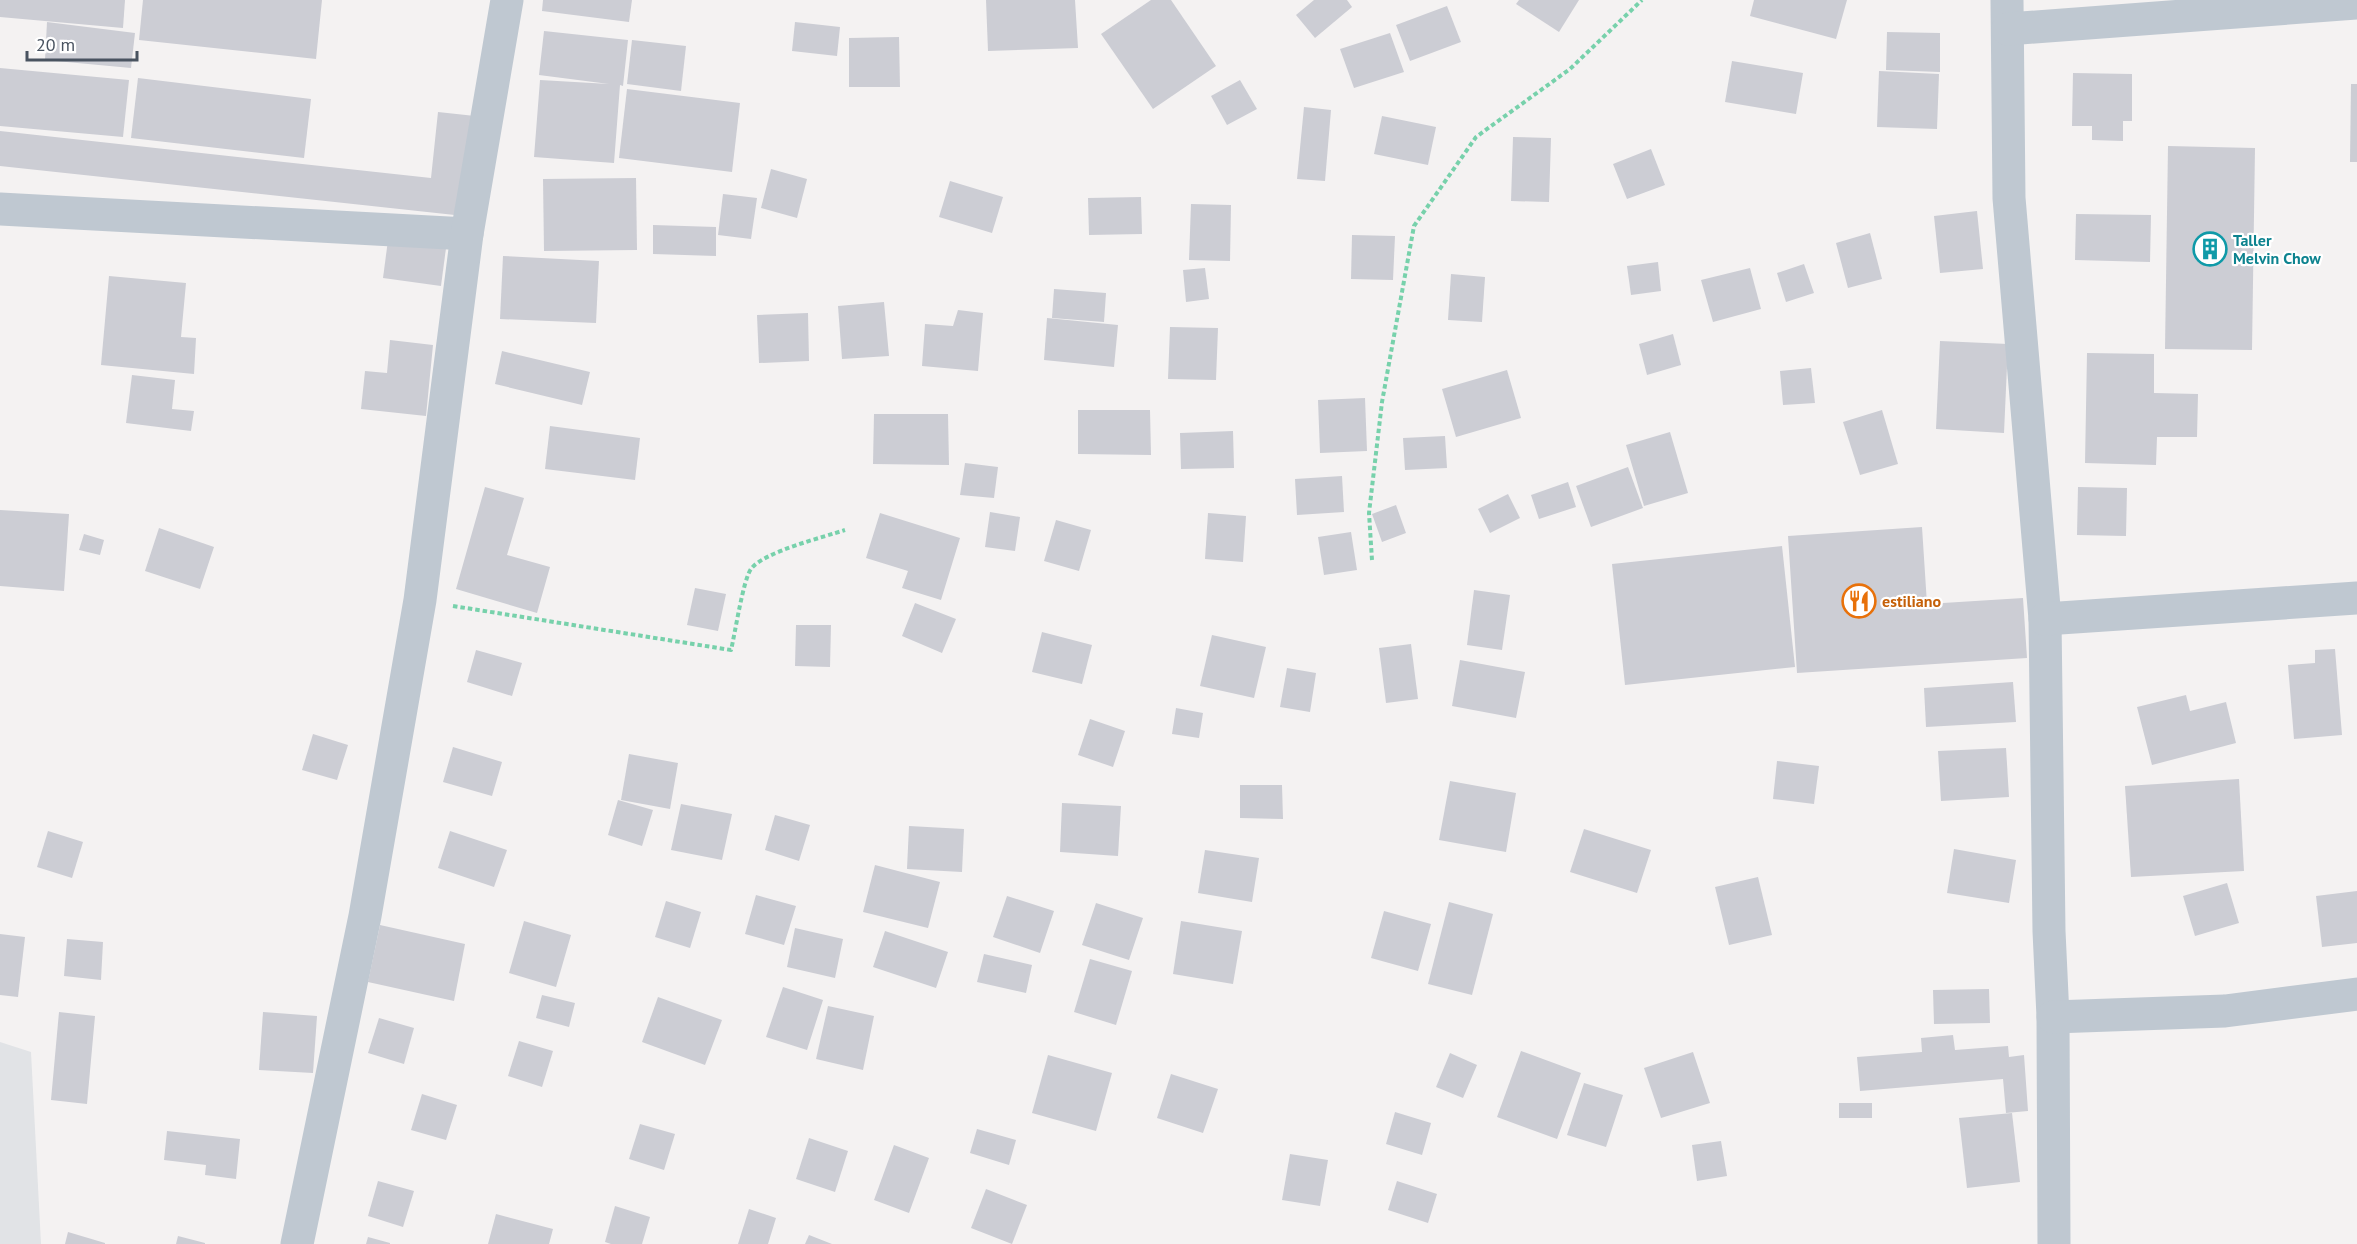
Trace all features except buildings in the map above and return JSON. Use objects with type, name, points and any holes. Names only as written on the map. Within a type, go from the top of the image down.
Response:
[{"type":"street","points":[[297,1244],[365,916],[420,600],[467,234],[507,0]]},
{"type":"street","points":[[2054,1244],[2053,1017],[2049,931],[2045,619],[2009,198],[2008,15],[2357,3]]},
{"type":"street","points":[[0,209],[467,234]]},
{"type":"street","points":[[2045,619],[2357,598]]},
{"type":"street","points":[[2053,1017],[2225,1011],[2357,994]]},
{"type":"path","points":[[1372,560],[1369,513],[1382,402],[1414,226],[1476,137],[1570,69],[1641,0]]},
{"type":"path","points":[[420,600],[731,650],[751,569],[768,556],[845,530]]},
{"type":"shaded area","points":[[0,1042],[31,1052],[41,1244],[0,1244]]},
{"type":"place","name":"Taller Melvin Chow","points":[[2210,249]]},
{"type":"place","name":"estiliano","points":[[1859,601]]}]
